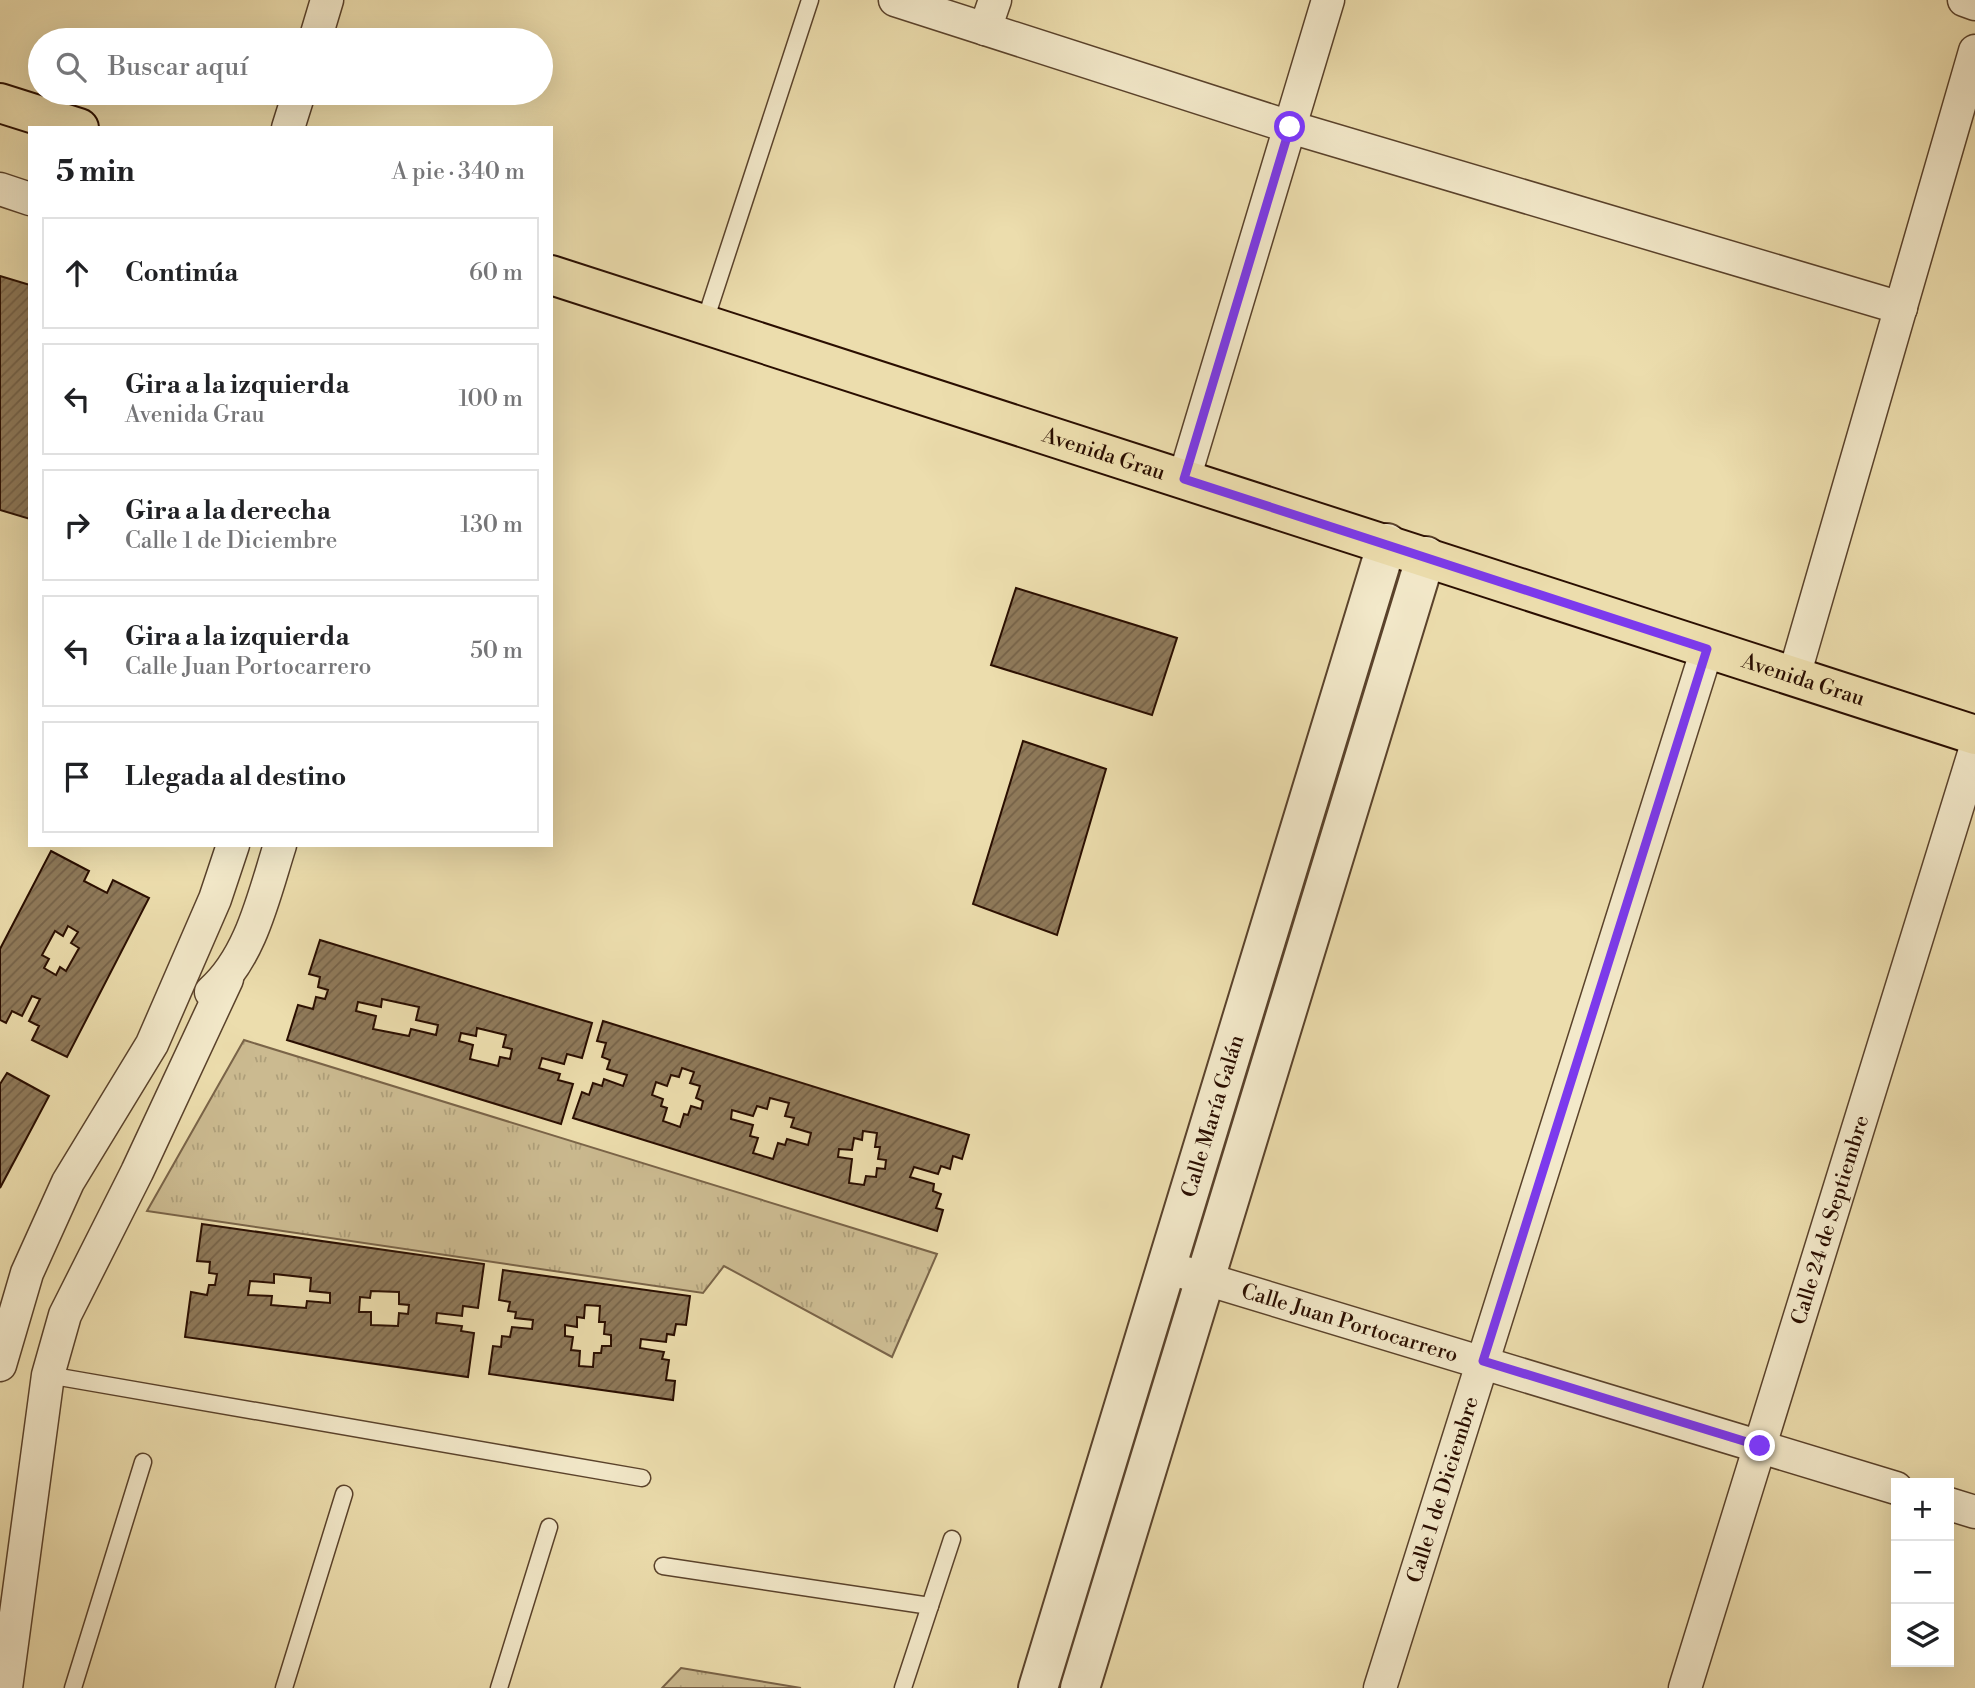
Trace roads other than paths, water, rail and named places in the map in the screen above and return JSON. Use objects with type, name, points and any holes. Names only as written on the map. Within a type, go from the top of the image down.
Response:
[{"type":"main road","points":[[0,103],[73,126]]},
{"type":"main road","name":"Avenida Grau","points":[[553,276],[1975,735]]},
{"type":"street","points":[[319,28],[327,0]]},
{"type":"street","points":[[895,0],[990,15],[1290,127],[1901,308]]},
{"type":"street","points":[[1184,479],[1328,0]]},
{"type":"street","points":[[1964,0],[1975,4]]},
{"type":"street","points":[[1794,676],[1975,51]]},
{"type":"street","points":[[289,126],[295,105]]},
{"type":"street","points":[[0,189],[28,198]]},
{"type":"street","name":"Calle María Galán","points":[[1038,1688],[1387,543]]},
{"type":"street","name":"Calle María Galán","points":[[1080,1688],[1426,556]]},
{"type":"street","name":"Calle 1 de Diciembre","points":[[1380,1688],[1707,649]]},
{"type":"street","name":"Calle 24 de Septiembre","points":[[1685,1688],[1975,750]]},
{"type":"street","points":[[48,1375],[0,1367],[6,1320],[68,1182],[152,1044],[215,899],[232,847]]},
{"type":"street","points":[[6,1688],[48,1375],[65,1315],[254,925],[279,847]]},
{"type":"street","points":[[152,1044],[227,979]]},
{"type":"street","name":"Calle Juan Portocarrero","points":[[1166,1267],[1891,1486]]},
{"type":"street","points":[[1954,1506],[1975,1512]]},
{"type":"lane","points":[[704,324],[810,0]]},
{"type":"lane","points":[[48,1375],[642,1478]]},
{"type":"lane","points":[[74,1688],[143,1462]]},
{"type":"lane","points":[[284,1688],[344,1494]]},
{"type":"lane","points":[[499,1688],[549,1527]]},
{"type":"lane","points":[[903,1688],[952,1539]]},
{"type":"lane","points":[[663,1566],[930,1606]]}]
